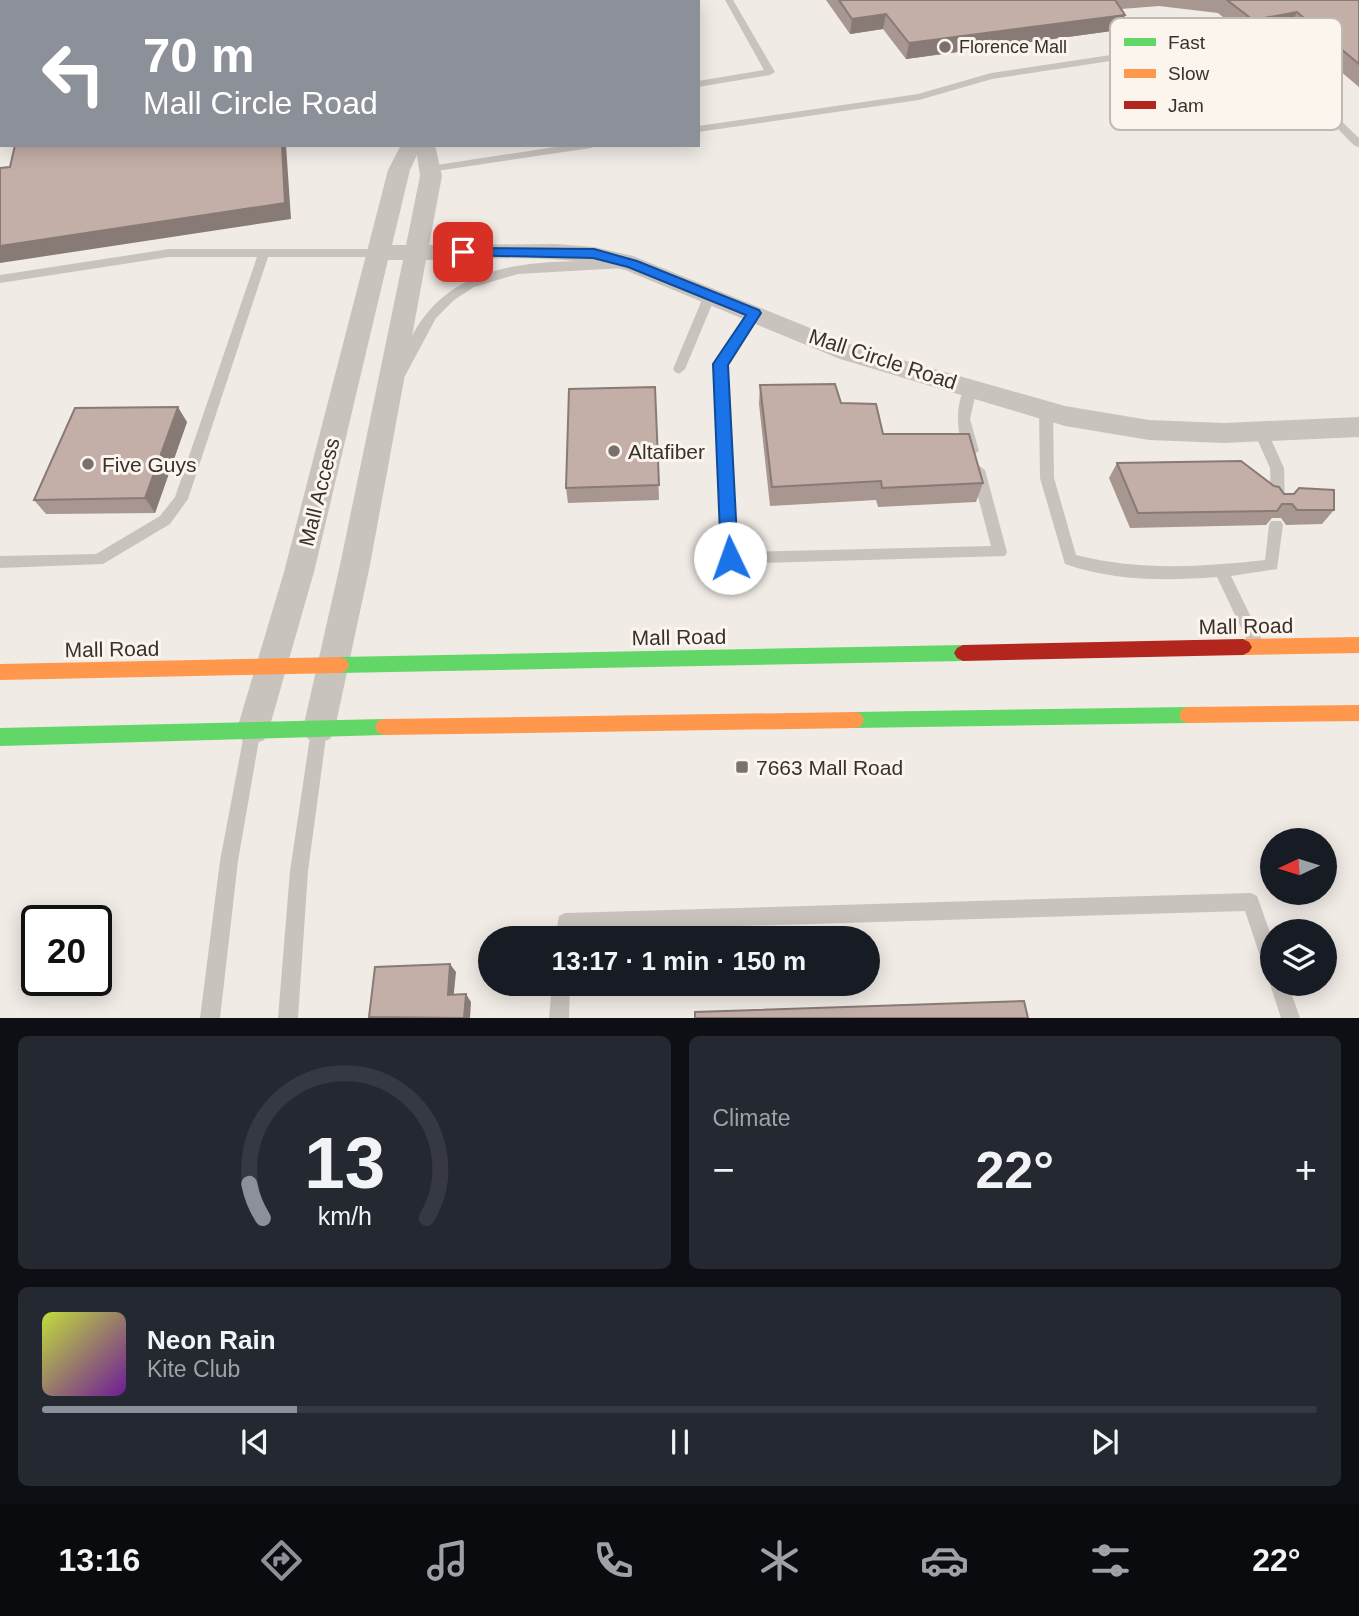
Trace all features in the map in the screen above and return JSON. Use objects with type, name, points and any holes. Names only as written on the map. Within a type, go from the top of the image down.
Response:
[{"type":"main road","name":"Mall Road","points":[[0,672],[1359,645]]},
{"type":"main road","points":[[0,737],[253,729],[1359,713]]},
{"type":"street","points":[[378,253],[399,170],[410,147]]},
{"type":"street","points":[[319,728],[417,252],[430,169],[425,147]]},
{"type":"street","name":"Mall Circle Road","points":[[378,253],[557,251],[594,254],[633,264],[849,353],[1046,410],[1149,430],[1261,432],[1359,427]]},
{"type":"street","name":"Mall Access","points":[[253,729],[299,572],[378,253]]},
{"type":"lane","points":[[700,84],[770,72],[729,0]]},
{"type":"lane","points":[[700,130],[919,97],[991,76],[1110,58]]},
{"type":"lane","points":[[1342,128],[1359,144]]},
{"type":"lane","points":[[430,169],[578,147]]},
{"type":"lane","points":[[0,279],[169,253],[378,253]]},
{"type":"lane","points":[[0,562],[98,560],[165,520],[181,499],[264,253]]},
{"type":"lane","points":[[389,396],[432,314],[450,296],[479,281],[510,272],[565,265],[633,264]]},
{"type":"lane","points":[[679,369],[710,295]]},
{"type":"lane","points":[[755,313],[720,364],[730,558],[1000,552],[963,419],[971,388]]},
{"type":"lane","points":[[1046,410],[1047,478],[1070,560],[1102,569],[1184,576],[1272,565],[1276,525]]},
{"type":"lane","points":[[1261,432],[1278,468],[1278,502]]},
{"type":"lane","points":[[1221,571],[1258,647]]},
{"type":"lane","points":[[288,1017],[299,871],[319,728]]},
{"type":"lane","points":[[210,1017],[229,861],[253,729]]},
{"type":"lane","points":[[565,926],[565,922],[1251,902],[1260,929]]},
{"type":"lane","points":[[559,1017],[560,996]]},
{"type":"lane","points":[[1283,996],[1291,1017]]},
{"type":"building","points":[[839,0],[1115,0],[1125,15],[909,43],[886,14],[852,19]]},
{"type":"building","points":[[1227,0],[1359,0],[1359,64],[1342,50],[1342,18],[1304,18],[1297,12],[1250,18]]},
{"type":"building","points":[[15,147],[282,147],[285,203],[0,246],[0,168],[10,167]]},
{"type":"building","points":[[835,384],[841,403],[876,404],[883,434],[969,434],[983,483],[882,488],[881,481],[772,487],[760,385]]},
{"type":"building","points":[[655,387],[659,485],[566,488],[569,389]]},
{"type":"building","points":[[178,407],[145,498],[34,500],[75,408]]},
{"type":"building","points":[[1241,461],[1279,487],[1284,494],[1294,494],[1299,488],[1334,490],[1334,510],[1297,510],[1292,504],[1282,504],[1277,511],[1138,513],[1117,463]]},
{"type":"building","points":[[450,964],[448,995],[466,994],[464,1018],[369,1017],[375,967]]},
{"type":"building","points":[[1024,1001],[1028,1018],[695,1018],[695,1012]]},
{"type":"traffic: fast","points":[[340,665],[963,653]]},
{"type":"traffic: fast","points":[[855,720],[1188,715]]},
{"type":"traffic: fast","points":[[0,737],[384,727]]},
{"type":"traffic: slow","points":[[1243,647],[1359,645]]},
{"type":"traffic: slow","points":[[0,672],[340,665]]},
{"type":"traffic: slow","points":[[1188,715],[1359,713]]},
{"type":"traffic: slow","points":[[384,727],[855,720]]},
{"type":"traffic: jam","points":[[963,653],[1243,647]]},
{"type":"place","name":"Florence Mall","points":[[945,47]]},
{"type":"place","name":"Altafiber","points":[[614,451]]},
{"type":"place","name":"Five Guys","points":[[88,464]]},
{"type":"place","name":"7663 Mall Road","points":[[742,767]]},
{"type":"route","points":[[463,252],[557,251],[594,254],[633,264],[755,313],[720,364],[730,558]]}]
